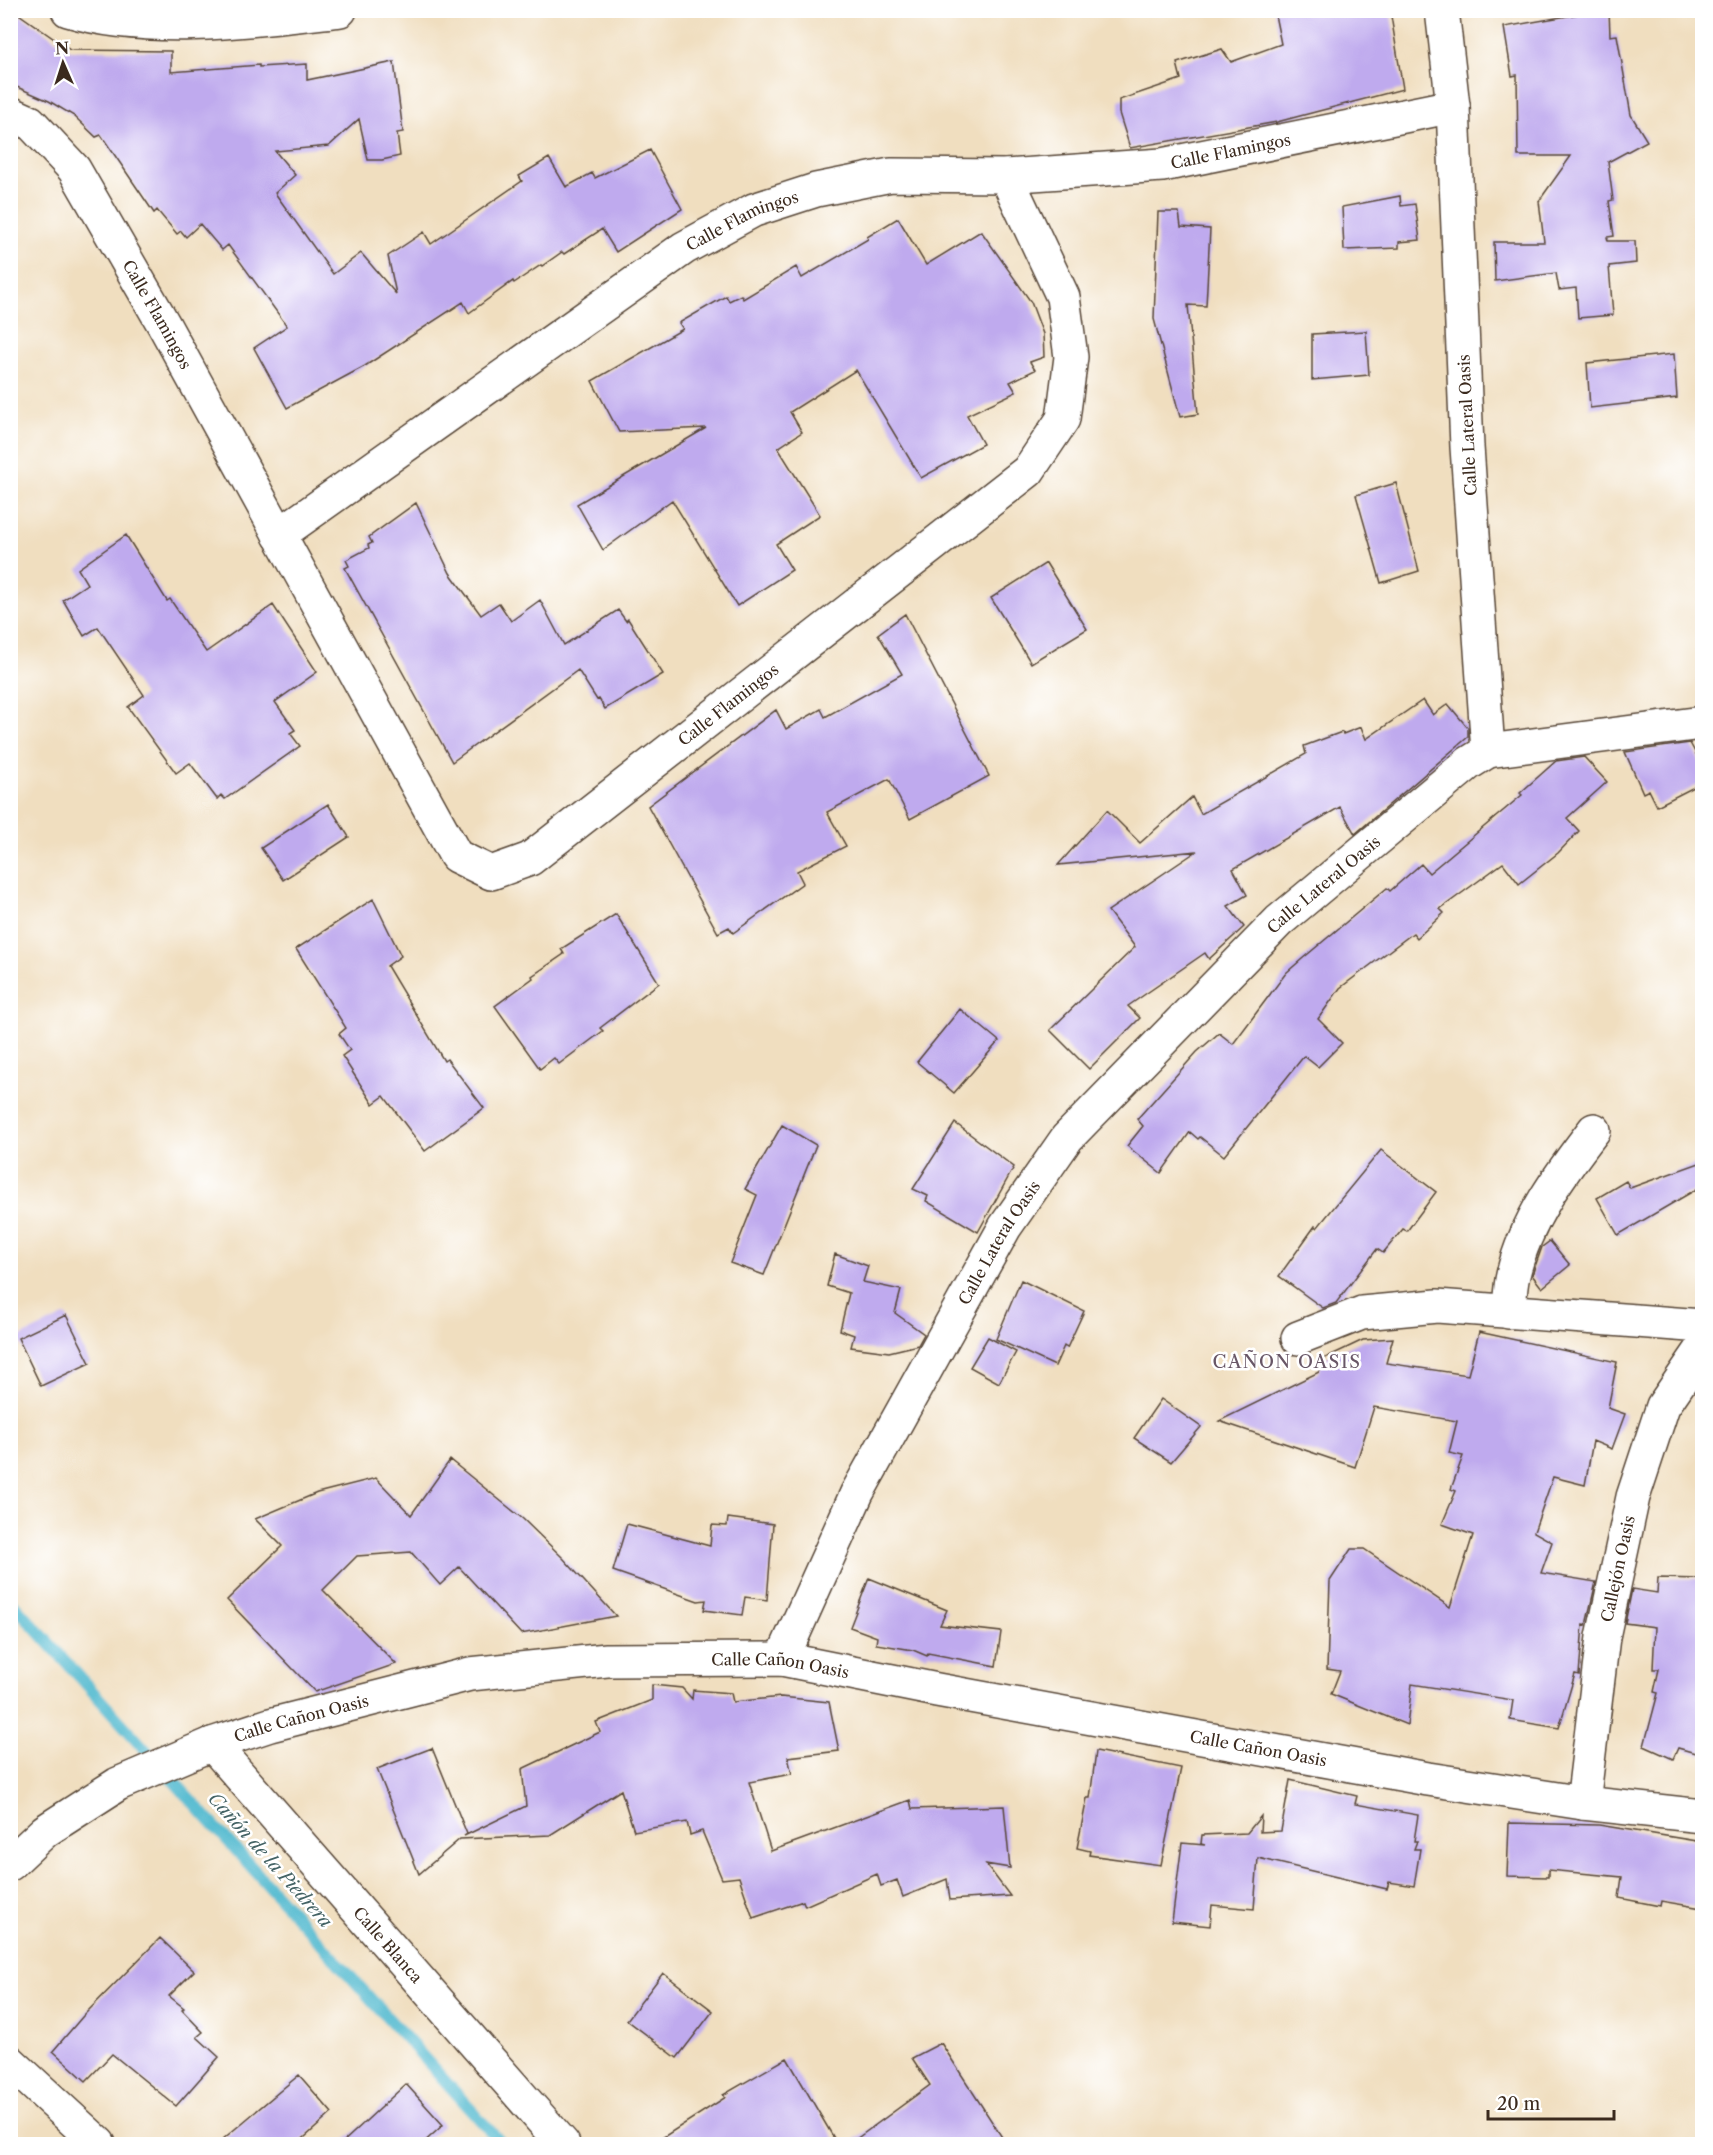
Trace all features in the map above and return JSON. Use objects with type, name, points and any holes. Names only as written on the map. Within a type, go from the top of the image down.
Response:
[{"type":"street","points":[[68,10],[134,23],[237,22],[340,10]]},
{"type":"street","name":"Calle Lateral Oasis","points":[[782,1659],[856,1493],[1005,1227],[1067,1138],[1279,921],[1469,763],[1488,751],[1467,447],[1453,106],[1442,10]]},
{"type":"street","name":"Calle Flamingos","points":[[279,535],[684,248],[754,210],[816,190],[891,175],[1006,176],[1162,165],[1453,106]]},
{"type":"street","name":"Calle Flamingos","points":[[10,113],[30,122],[74,169],[164,325],[456,856],[491,873],[530,860],[1028,471],[1063,419],[1071,357],[1063,297],[1006,176]]},
{"type":"street","points":[[1488,751],[1702,723]]},
{"type":"street","points":[[1509,1312],[1513,1275],[1530,1227],[1562,1172],[1594,1130]]},
{"type":"street","points":[[1298,1338],[1362,1313],[1437,1306],[1702,1326]]},
{"type":"street","name":"Callejón Oasis","points":[[1583,1803],[1603,1637],[1633,1497],[1663,1406],[1702,1350]]},
{"type":"street","name":"Calle Cañon Oasis","points":[[10,1864],[45,1832],[118,1784],[199,1749],[270,1725],[470,1674],[607,1660],[782,1659],[937,1690],[1428,1779],[1583,1803]]},
{"type":"street","name":"Calle Blanca","points":[[199,1749],[563,2145]]},
{"type":"street","points":[[1583,1803],[1702,1816]]},
{"type":"street","points":[[10,2062],[99,2145]]},
{"type":"building","points":[[10,10],[70,50],[171,51],[171,72],[259,65],[259,67],[307,64],[307,80],[394,62],[403,132],[397,133],[400,156],[368,160],[359,119],[329,146],[275,151],[295,175],[275,193],[333,274],[361,253],[396,294],[388,256],[424,232],[431,244],[522,181],[519,176],[549,158],[566,187],[592,173],[595,178],[650,150],[682,209],[616,252],[602,229],[564,254],[562,252],[514,283],[513,281],[469,313],[463,302],[365,366],[287,408],[254,348],[287,326],[228,245],[222,250],[200,224],[186,237],[181,231],[177,234],[157,210],[154,213],[101,135],[96,137],[74,116],[49,101],[10,84]]},
{"type":"building","points":[[1274,10],[1390,10],[1403,89],[1277,122],[1130,148],[1119,113],[1119,100],[1181,79],[1177,63],[1222,49],[1231,62],[1281,44]]},
{"type":"building","points":[[1609,10],[1610,36],[1617,35],[1631,115],[1647,141],[1608,162],[1613,200],[1609,201],[1614,236],[1607,237],[1608,241],[1635,241],[1636,263],[1609,266],[1613,315],[1578,318],[1576,288],[1559,290],[1556,273],[1495,281],[1494,242],[1544,242],[1539,201],[1571,156],[1518,156],[1517,75],[1512,76],[1504,27]]},
{"type":"building","points":[[1400,196],[1401,206],[1415,204],[1420,240],[1399,242],[1399,248],[1344,250],[1342,207]]},
{"type":"building","points":[[1158,212],[1179,212],[1181,227],[1210,229],[1206,306],[1188,305],[1198,414],[1180,417],[1154,319]]},
{"type":"building","points":[[898,218],[926,265],[981,231],[1031,302],[1043,334],[1044,357],[1030,362],[1035,370],[1010,382],[1016,392],[967,415],[983,444],[921,478],[856,370],[790,412],[802,432],[778,448],[820,515],[776,544],[792,570],[737,606],[672,500],[603,550],[577,504],[706,428],[619,432],[592,381],[683,329],[679,323],[726,296],[729,301],[741,295],[743,299],[796,267],[802,278],[868,239],[867,237]]},
{"type":"building","points":[[1366,331],[1369,375],[1312,380],[1312,334]]},
{"type":"building","points":[[1674,354],[1677,398],[1590,408],[1587,363]]},
{"type":"building","points":[[1396,483],[1419,571],[1381,583],[1356,495]]},
{"type":"building","points":[[416,503],[450,573],[481,615],[499,603],[511,621],[540,600],[564,645],[618,610],[626,621],[628,619],[663,674],[605,709],[578,670],[452,762],[345,568],[349,566],[346,560],[369,548],[368,545],[372,543],[369,537]]},
{"type":"building","points":[[126,535],[167,601],[170,599],[206,652],[273,605],[317,672],[275,702],[295,730],[290,733],[300,746],[225,799],[221,795],[217,799],[190,763],[176,773],[128,707],[144,695],[98,627],[84,636],[63,600],[87,584],[78,569]]},
{"type":"building","points":[[1046,563],[1087,629],[1031,663],[991,598]]},
{"type":"building","points":[[905,614],[989,776],[910,819],[889,779],[827,812],[846,846],[797,871],[803,883],[733,933],[729,927],[718,933],[648,806],[776,710],[786,729],[821,709],[825,717],[902,674],[878,634]]},
{"type":"building","points":[[1423,700],[1433,715],[1448,704],[1468,728],[1468,737],[1355,834],[1340,807],[1233,869],[1247,895],[1228,906],[1244,927],[1209,959],[1205,953],[1128,1006],[1140,1018],[1089,1069],[1050,1030],[1135,947],[1108,911],[1197,851],[1058,865],[1107,810],[1140,843],[1192,797],[1201,814],[1306,754],[1304,746],[1361,727],[1366,739]]},
{"type":"building","points":[[1690,743],[1702,765],[1702,783],[1657,806],[1649,790],[1643,793],[1625,752]]},
{"type":"building","points":[[1584,757],[1607,782],[1567,818],[1579,831],[1558,853],[1519,884],[1503,863],[1440,909],[1444,913],[1417,938],[1413,933],[1340,988],[1318,1019],[1342,1043],[1318,1067],[1304,1056],[1224,1156],[1190,1132],[1161,1173],[1127,1146],[1143,1126],[1137,1119],[1197,1052],[1219,1033],[1233,1044],[1286,973],[1302,959],[1387,888],[1390,891],[1421,864],[1429,873],[1522,795],[1520,793],[1556,761]]},
{"type":"building","points":[[328,804],[349,837],[283,880],[261,848]]},
{"type":"building","points":[[373,899],[401,956],[387,966],[444,1061],[447,1059],[484,1108],[425,1151],[384,1096],[373,1104],[342,1056],[350,1050],[339,1034],[346,1028],[296,949]]},
{"type":"building","points":[[616,914],[659,983],[600,1028],[603,1031],[559,1064],[554,1058],[540,1069],[495,1006],[564,954],[561,949]]},
{"type":"building","points":[[960,1009],[999,1041],[954,1093],[917,1062]]},
{"type":"building","points":[[955,1123],[1014,1167],[978,1232],[926,1201],[928,1196],[913,1189]]},
{"type":"building","points":[[782,1125],[816,1145],[764,1275],[730,1263],[757,1195],[745,1189]]},
{"type":"building","points":[[1381,1150],[1436,1192],[1407,1231],[1403,1229],[1383,1253],[1377,1249],[1336,1303],[1323,1308],[1279,1276],[1315,1226],[1317,1228]]},
{"type":"building","points":[[1702,1162],[1702,1186],[1618,1235],[1597,1198],[1626,1181],[1630,1188]]},
{"type":"building","points":[[1550,1241],[1570,1265],[1542,1288],[1532,1275],[1542,1247]]},
{"type":"building","points":[[835,1254],[868,1266],[863,1282],[901,1290],[895,1313],[924,1334],[918,1345],[889,1352],[851,1347],[854,1335],[840,1330],[849,1293],[827,1286]]},
{"type":"building","points":[[1021,1280],[1084,1311],[1067,1348],[1064,1346],[1055,1366],[996,1339]]},
{"type":"building","points":[[66,1315],[90,1363],[41,1386],[18,1338]]},
{"type":"building","points":[[1479,1332],[1617,1362],[1608,1408],[1625,1414],[1612,1449],[1593,1441],[1585,1485],[1553,1477],[1534,1532],[1552,1542],[1541,1573],[1596,1582],[1586,1625],[1583,1624],[1579,1675],[1575,1674],[1559,1728],[1510,1720],[1513,1700],[1412,1684],[1407,1725],[1331,1694],[1340,1671],[1327,1669],[1330,1581],[1351,1549],[1364,1549],[1450,1607],[1473,1535],[1442,1524],[1456,1491],[1451,1489],[1463,1456],[1449,1453],[1457,1421],[1374,1407],[1355,1467],[1219,1421],[1319,1372],[1323,1359],[1363,1340],[1393,1338],[1386,1363],[1468,1375]]},
{"type":"building","points":[[988,1337],[1016,1352],[999,1383],[970,1367]]},
{"type":"building","points":[[1161,1399],[1201,1427],[1171,1462],[1134,1438]]},
{"type":"building","points":[[450,1460],[523,1519],[563,1558],[616,1616],[521,1634],[459,1567],[440,1585],[411,1552],[357,1556],[323,1590],[396,1664],[315,1692],[227,1600],[282,1546],[255,1519],[317,1493],[376,1478],[411,1515]]},
{"type":"building","points":[[728,1518],[773,1524],[767,1600],[745,1597],[742,1615],[704,1610],[706,1600],[698,1601],[613,1571],[627,1524],[710,1546],[712,1525],[727,1526]]},
{"type":"building","points":[[869,1578],[947,1610],[940,1625],[1001,1632],[996,1666],[928,1653],[927,1656],[913,1650],[876,1644],[877,1637],[850,1627]]},
{"type":"building","points":[[1658,1578],[1702,1579],[1702,1755],[1678,1748],[1673,1759],[1644,1746],[1658,1693],[1654,1692],[1659,1669],[1653,1669],[1655,1627],[1625,1623],[1632,1589],[1657,1593]]},
{"type":"building","points":[[652,1685],[682,1688],[692,1699],[693,1690],[731,1693],[733,1702],[781,1697],[829,1702],[839,1751],[788,1757],[792,1774],[749,1782],[771,1851],[910,1800],[912,1809],[1004,1806],[1010,1868],[986,1864],[1010,1896],[950,1900],[947,1879],[903,1897],[897,1880],[881,1886],[877,1874],[805,1906],[803,1901],[753,1918],[739,1877],[722,1879],[702,1831],[690,1835],[687,1822],[634,1831],[621,1790],[550,1835],[460,1839],[419,1874],[377,1769],[432,1748],[467,1834],[464,1836],[526,1806],[522,1769],[600,1732],[596,1722],[652,1700]]},
{"type":"building","points":[[1096,1751],[1181,1768],[1161,1865],[1089,1855],[1090,1851],[1077,1848],[1087,1798],[1090,1798]]},
{"type":"building","points":[[1290,1780],[1357,1796],[1355,1804],[1418,1815],[1414,1841],[1417,1841],[1414,1849],[1420,1849],[1414,1886],[1389,1882],[1387,1889],[1258,1858],[1254,1909],[1212,1905],[1210,1926],[1172,1922],[1182,1843],[1205,1845],[1201,1844],[1202,1835],[1247,1833],[1261,1816],[1260,1832],[1281,1831]]},
{"type":"building","points":[[1509,1823],[1599,1825],[1702,1842],[1702,1908],[1661,1901],[1660,1906],[1619,1898],[1622,1877],[1548,1870],[1548,1877],[1507,1876]]},
{"type":"building","points":[[160,1938],[194,1971],[169,1996],[184,2008],[182,2010],[203,2032],[197,2037],[219,2057],[176,2106],[112,2054],[86,2081],[53,2051],[83,2016]]},
{"type":"building","points":[[663,1973],[713,2011],[677,2058],[627,2020]]},
{"type":"building","points":[[941,2043],[1007,2145],[848,2145],[930,2085],[912,2058]]},
{"type":"building","points":[[787,2058],[838,2145],[651,2145],[726,2097],[723,2095]]},
{"type":"building","points":[[299,2075],[332,2113],[296,2145],[216,2145]]},
{"type":"building","points":[[406,2084],[443,2125],[421,2145],[340,2145]]},
{"type":"waterway","name":"Cañón de la Piedrera","points":[[10,1600],[502,2144]]},
{"type":"district","name":"CAÑON OASIS","points":[[1287,1362]]}]
